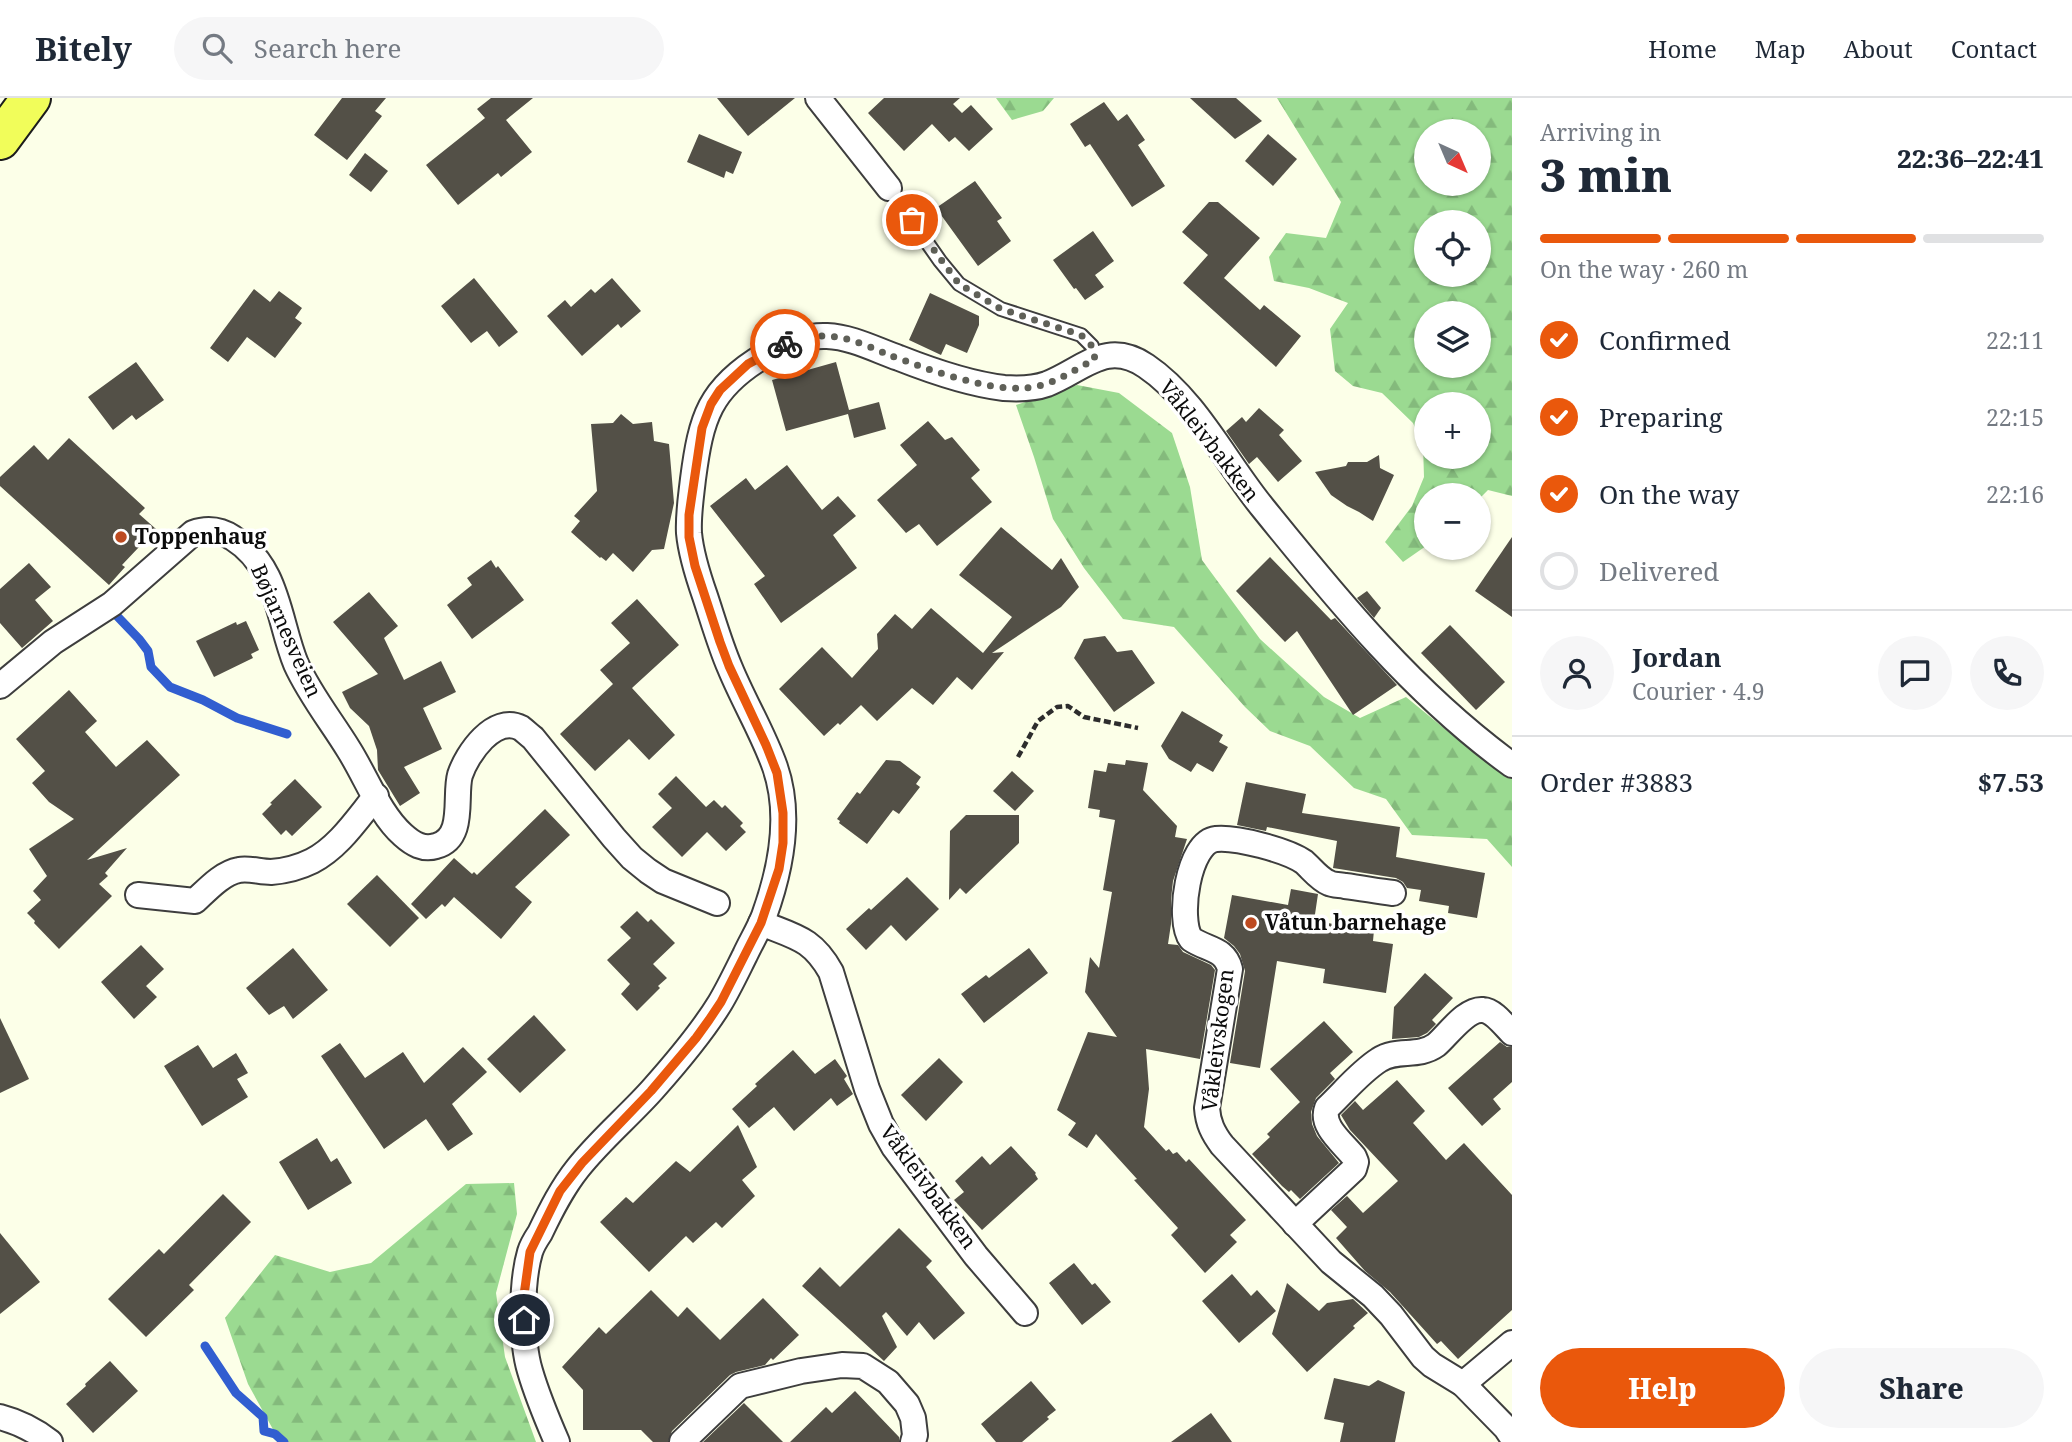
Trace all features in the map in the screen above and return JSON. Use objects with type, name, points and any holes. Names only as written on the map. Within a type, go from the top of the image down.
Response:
[{"type":"main road","points":[[0,140],[31,98]]},
{"type":"street","points":[[818,98],[889,188]]},
{"type":"street","name":"Våkleivbakken","points":[[557,1442],[529,1367],[525,1344],[524,1295],[530,1252],[560,1191],[582,1163],[651,1091],[696,1038],[721,1002],[761,923],[779,869],[783,843],[781,790],[777,773],[729,666],[695,566],[689,537],[689,515],[702,428],[720,390],[748,364],[779,346],[802,339],[827,336],[850,340],[960,378],[1002,388],[1026,388],[1045,384],[1095,359],[1111,355],[1130,356],[1163,379],[1196,417],[1261,506],[1371,636],[1438,704],[1483,744],[1512,765]]},
{"type":"street","name":"Bøjarnesveien","points":[[0,686],[52,642],[112,604],[193,533],[204,529],[226,534],[246,546],[264,570],[281,611],[296,664],[390,823],[405,837],[416,845],[428,848],[441,845],[452,834],[457,820],[460,778],[469,757],[482,738],[500,727],[519,727],[533,738],[632,858],[663,881],[717,903]]},
{"type":"street","points":[[138,895],[195,901],[218,880],[237,870],[273,872],[311,861],[326,852],[341,837],[376,796]]},
{"type":"street","name":"Våkleivskogen","points":[[1393,893],[1329,883],[1293,855],[1278,849],[1227,839],[1205,843],[1192,867],[1184,914],[1188,935],[1197,943],[1221,953],[1228,959],[1230,969],[1207,1108],[1208,1121],[1222,1145],[1331,1262],[1373,1296],[1423,1357],[1463,1384],[1512,1437]]},
{"type":"street","name":"Våkleivbakken","points":[[761,923],[799,938],[813,946],[822,957],[831,972],[867,1089],[894,1147],[976,1255],[1025,1313]]},
{"type":"street","points":[[1295,1224],[1354,1169],[1354,1157],[1330,1129],[1325,1114],[1327,1108],[1378,1060],[1396,1053],[1419,1053],[1428,1049],[1468,1014],[1477,1010],[1492,1014],[1512,1033]]},
{"type":"street","points":[[1463,1384],[1512,1343]]},
{"type":"street","points":[[682,1442],[740,1386],[801,1371],[842,1365],[863,1366],[888,1382],[914,1418],[913,1442]]},
{"type":"street","points":[[0,1417],[37,1431],[50,1442]]},
{"type":"lane","points":[[889,188],[959,284],[1001,309],[1081,335],[1092,346],[1095,359]]},
{"type":"path","points":[[1018,757],[1038,721],[1057,707],[1068,706],[1084,718],[1138,728]]},
{"type":"green space","points":[[996,98],[1054,98],[1043,111],[1012,120]]},
{"type":"green space","points":[[1277,98],[1512,98],[1512,496],[1491,491],[1491,483],[1422,483],[1424,469],[1491,469],[1491,392],[1414,392],[1414,425],[1382,393],[1353,386],[1335,371],[1330,329],[1348,303],[1309,288],[1274,281],[1269,257],[1286,233],[1326,238],[1341,202]]},
{"type":"green space","points":[[1077,385],[1119,393],[1172,433],[1190,487],[1202,560],[1260,639],[1324,697],[1360,718],[1406,697],[1478,756],[1512,778],[1512,867],[1487,839],[1412,835],[1386,799],[1354,788],[1310,746],[1270,731],[1174,627],[1123,619],[1084,568],[1053,519],[1016,405]]},
{"type":"green space","points":[[1414,501],[1414,554],[1403,562],[1385,542]]},
{"type":"green space","points":[[514,1183],[517,1214],[496,1293],[505,1357],[536,1442],[280,1442],[248,1384],[225,1318],[275,1255],[330,1272],[371,1263],[466,1184]]},
{"type":"building","points":[[342,98],[386,98],[375,111],[382,116],[347,160],[314,135]]},
{"type":"building","points":[[491,98],[533,98],[506,120],[532,152],[501,177],[498,173],[458,205],[426,165],[485,118],[477,109]]},
{"type":"building","points":[[717,98],[795,98],[748,136]]},
{"type":"building","points":[[884,98],[960,98],[953,104],[962,113],[971,105],[993,129],[969,151],[955,137],[949,142],[932,124],[904,151],[868,113]]},
{"type":"building","points":[[1190,98],[1236,98],[1262,121],[1235,139]]},
{"type":"building","points":[[1104,102],[1118,121],[1127,114],[1145,140],[1138,145],[1165,186],[1132,207],[1090,144],[1085,147],[1070,124]]},
{"type":"building","points":[[699,134],[742,152],[733,174],[726,171],[724,178],[687,162]]},
{"type":"building","points":[[1268,134],[1297,159],[1273,186],[1245,161]]},
{"type":"building","points":[[365,153],[388,171],[371,192],[349,175]]},
{"type":"building","points":[[975,181],[1002,218],[997,221],[1011,241],[978,266],[936,208]]},
{"type":"building","points":[[1209,202],[1218,202],[1260,238],[1224,278],[1260,310],[1264,305],[1301,336],[1276,367],[1183,283],[1208,255],[1182,232]]},
{"type":"building","points":[[1093,231],[1114,261],[1095,275],[1104,287],[1085,300],[1053,260]]},
{"type":"building","points":[[474,278],[518,332],[499,347],[487,331],[471,343],[441,306]]},
{"type":"building","points":[[612,278],[641,311],[621,328],[618,324],[582,356],[547,316],[565,300],[571,307],[591,289],[595,293]]},
{"type":"building","points":[[254,289],[270,302],[279,291],[302,308],[295,318],[302,323],[275,358],[247,337],[228,362],[210,348]]},
{"type":"building","points":[[930,293],[979,316],[979,325],[967,353],[946,344],[941,355],[909,340]]},
{"type":"building","points":[[136,362],[164,400],[136,420],[132,415],[113,430],[88,397]]},
{"type":"building","points":[[836,362],[849,410],[879,402],[886,429],[854,438],[848,414],[786,431],[772,380]]},
{"type":"building","points":[[1259,408],[1284,430],[1279,435],[1302,461],[1278,482],[1257,457],[1249,464],[1226,431],[1242,417],[1246,422]]},
{"type":"building","points":[[621,414],[633,424],[652,422],[654,441],[669,444],[674,503],[664,549],[652,550],[633,572],[613,553],[606,561],[600,558],[571,532],[580,521],[574,516],[597,491],[591,424],[613,423]]},
{"type":"building","points":[[928,421],[945,440],[952,437],[980,470],[971,478],[992,502],[937,546],[919,524],[906,533],[877,500],[917,465],[900,445]]},
{"type":"building","points":[[69,438],[145,508],[139,514],[156,529],[122,565],[125,567],[109,585],[0,486],[0,477],[34,445],[48,460]]},
{"type":"building","points":[[1379,455],[1380,468],[1394,475],[1373,521],[1331,495],[1315,472],[1346,466],[1348,462],[1367,462]]},
{"type":"building","points":[[787,465],[822,510],[838,496],[856,516],[833,535],[857,568],[781,623],[754,584],[765,576],[710,506],[746,478],[755,490]]},
{"type":"building","points":[[1001,527],[1052,570],[1061,558],[1079,587],[1061,607],[992,653],[1004,652],[972,690],[957,677],[933,705],[912,688],[877,721],[861,705],[824,736],[779,689],[822,647],[852,678],[878,649],[877,634],[895,614],[912,629],[931,608],[983,653],[1012,617],[959,575]]},
{"type":"building","points":[[1512,537],[1512,617],[1475,591]]},
{"type":"building","points":[[1270,557],[1331,620],[1335,618],[1397,685],[1353,715],[1297,631],[1285,642],[1236,591]]},
{"type":"building","points":[[491,560],[524,600],[472,639],[447,605],[472,585],[467,578]]},
{"type":"building","points":[[29,563],[51,587],[35,600],[53,621],[22,648],[0,623],[0,589]]},
{"type":"building","points":[[1367,591],[1381,608],[1374,618],[1357,598]]},
{"type":"building","points":[[369,592],[398,626],[384,638],[404,680],[441,661],[456,692],[423,708],[442,749],[404,767],[420,793],[400,806],[378,770],[377,750],[369,726],[350,708],[342,692],[378,674],[333,622]]},
{"type":"building","points":[[637,599],[679,645],[632,688],[675,735],[649,760],[629,739],[595,771],[560,734],[613,684],[600,670],[630,643],[611,623]]},
{"type":"building","points":[[246,621],[259,650],[251,654],[253,658],[214,677],[196,641],[236,622],[237,625]]},
{"type":"building","points":[[1450,625],[1505,682],[1476,710],[1421,653]]},
{"type":"building","points":[[1105,636],[1117,652],[1132,650],[1155,683],[1114,712],[1074,658],[1084,639]]},
{"type":"building","points":[[69,690],[97,721],[85,732],[116,767],[147,740],[180,775],[87,860],[127,848],[105,873],[108,876],[99,884],[112,896],[59,949],[27,913],[41,900],[33,891],[47,876],[29,849],[74,819],[49,802],[32,783],[45,771],[16,739]]},
{"type":"building","points":[[1182,711],[1223,735],[1219,742],[1228,747],[1213,772],[1197,763],[1191,772],[1169,759],[1161,746]]},
{"type":"building","points":[[886,760],[900,761],[921,777],[916,784],[920,787],[899,814],[893,810],[867,844],[837,819]]},
{"type":"building","points":[[1126,760],[1148,763],[1143,790],[1177,826],[1175,837],[1187,839],[1173,881],[1168,944],[1178,945],[1183,952],[1211,965],[1215,970],[1200,1059],[1146,1049],[1149,1089],[1144,1127],[1166,1151],[1169,1149],[1173,1154],[1177,1152],[1186,1162],[1189,1159],[1246,1220],[1230,1235],[1237,1242],[1205,1273],[1171,1235],[1178,1228],[1134,1180],[1137,1179],[1096,1134],[1087,1148],[1068,1135],[1076,1123],[1057,1110],[1088,1032],[1117,1037],[1085,992],[1090,957],[1099,968],[1112,892],[1103,890],[1115,820],[1099,817],[1100,810],[1088,808],[1094,770],[1106,772],[1108,763],[1125,765]]},
{"type":"building","points":[[1012,771],[1034,791],[1015,811],[993,791]]},
{"type":"building","points":[[676,776],[706,807],[714,800],[722,808],[725,805],[743,823],[740,826],[746,832],[726,851],[707,832],[682,857],[652,827],[672,808],[658,794]]},
{"type":"building","points":[[295,779],[322,807],[292,836],[286,830],[281,835],[262,814]]},
{"type":"building","points":[[1246,782],[1306,794],[1302,813],[1400,827],[1396,857],[1485,873],[1477,918],[1448,913],[1449,906],[1419,901],[1421,890],[1407,888],[1396,878],[1333,868],[1337,841],[1267,827],[1266,831],[1237,825]]},
{"type":"building","points":[[545,809],[570,835],[515,887],[532,902],[501,939],[454,897],[445,907],[442,904],[426,919],[411,904],[454,858],[472,874],[474,872],[477,875]]},
{"type":"building","points":[[966,815],[1019,815],[1019,843],[966,894],[960,888],[949,900],[950,831]]},
{"type":"building","points":[[377,875],[419,918],[390,947],[347,904]]},
{"type":"building","points":[[907,877],[939,909],[906,941],[891,925],[866,950],[846,929]]},
{"type":"building","points":[[1291,889],[1318,894],[1314,921],[1374,930],[1373,941],[1393,944],[1386,993],[1323,983],[1325,969],[1277,961],[1260,1068],[1230,1063],[1245,971],[1240,954],[1224,938],[1232,895],[1288,905]]},
{"type":"building","points":[[637,911],[648,922],[651,919],[675,943],[653,964],[667,978],[637,1011],[621,994],[630,984],[607,960],[631,938],[620,927]]},
{"type":"building","points":[[141,945],[164,969],[146,986],[157,997],[134,1019],[101,982]]},
{"type":"building","points":[[293,948],[328,990],[293,1019],[284,1006],[269,1015],[246,988]]},
{"type":"building","points":[[1029,948],[1048,973],[984,1023],[961,994],[986,975],[989,978]]},
{"type":"building","points":[[1425,973],[1453,998],[1432,1020],[1436,1024],[1427,1033],[1419,1037],[1392,1039],[1394,1007]]},
{"type":"building","points":[[534,1015],[566,1050],[520,1093],[487,1059]]},
{"type":"building","points":[[0,1018],[29,1079],[0,1093]]},
{"type":"building","points":[[1324,1021],[1353,1052],[1330,1073],[1335,1079],[1316,1098],[1311,1112],[1317,1136],[1339,1163],[1300,1199],[1282,1186],[1252,1154],[1270,1137],[1267,1134],[1300,1102],[1270,1069]]},
{"type":"building","points":[[1500,1042],[1512,1047],[1512,1082],[1493,1099],[1501,1109],[1482,1126],[1448,1088]]},
{"type":"building","points":[[340,1043],[365,1078],[403,1052],[424,1083],[463,1047],[487,1072],[452,1104],[473,1134],[448,1151],[426,1119],[384,1149],[321,1056]]},
{"type":"building","points":[[198,1045],[213,1068],[236,1053],[248,1073],[237,1079],[248,1097],[202,1126],[164,1066]]},
{"type":"building","points":[[793,1050],[815,1074],[835,1059],[847,1076],[844,1079],[853,1094],[837,1106],[831,1098],[794,1131],[774,1107],[749,1128],[732,1109]]},
{"type":"building","points":[[939,1058],[963,1082],[926,1121],[901,1095]]},
{"type":"building","points":[[1397,1080],[1425,1111],[1413,1123],[1446,1160],[1464,1143],[1512,1195],[1512,1310],[1458,1359],[1441,1341],[1437,1344],[1336,1238],[1347,1227],[1331,1210],[1347,1196],[1363,1213],[1398,1181],[1350,1130],[1341,1115],[1355,1101],[1363,1110]]},
{"type":"building","points":[[738,1125],[757,1167],[742,1180],[755,1196],[722,1228],[716,1222],[693,1243],[686,1236],[649,1272],[600,1222],[626,1197],[633,1203],[676,1161],[690,1172]]},
{"type":"building","points":[[317,1138],[331,1162],[337,1158],[352,1183],[308,1210],[279,1162]]},
{"type":"building","points":[[1011,1146],[1036,1173],[1038,1179],[982,1230],[954,1200],[964,1192],[955,1181],[982,1156],[990,1165]]},
{"type":"building","points":[[223,1194],[251,1222],[189,1285],[194,1290],[146,1337],[108,1299],[159,1249],[164,1254]]},
{"type":"building","points":[[899,1228],[932,1261],[926,1267],[965,1313],[934,1340],[919,1322],[907,1336],[886,1312],[882,1316],[897,1347],[884,1361],[802,1286],[820,1267],[840,1287]]},
{"type":"building","points":[[0,1233],[40,1282],[0,1314]]},
{"type":"building","points":[[1074,1263],[1111,1302],[1082,1325],[1049,1283]]},
{"type":"building","points":[[1232,1274],[1251,1296],[1257,1290],[1276,1311],[1239,1343],[1202,1301]]},
{"type":"building","points":[[1287,1283],[1319,1311],[1327,1303],[1353,1299],[1368,1313],[1307,1372],[1272,1334]]},
{"type":"building","points":[[651,1290],[678,1317],[687,1307],[720,1340],[763,1298],[799,1335],[765,1365],[730,1375],[672,1431],[668,1442],[653,1442],[641,1430],[583,1430],[583,1390],[562,1367],[599,1327],[606,1334]]},
{"type":"building","points":[[110,1361],[138,1391],[93,1433],[66,1404]]},
{"type":"building","points":[[1334,1378],[1369,1386],[1378,1380],[1405,1392],[1395,1442],[1340,1442],[1344,1423],[1324,1419]]},
{"type":"building","points":[[1031,1381],[1056,1410],[1022,1442],[996,1442],[981,1424]]},
{"type":"building","points":[[855,1391],[899,1437],[899,1442],[790,1442],[826,1407],[832,1413]]},
{"type":"building","points":[[744,1403],[783,1442],[703,1442]]},
{"type":"building","points":[[1211,1413],[1232,1442],[1171,1442]]},
{"type":"waterway","points":[[112,605],[117,616],[148,651],[151,667],[170,687],[237,718],[287,734]]},
{"type":"waterway","points":[[205,1346],[236,1393],[263,1417],[264,1431],[275,1434],[284,1442]]},
{"type":"way so far","points":[[785,344],[827,336],[850,340],[909,362],[1002,388],[1026,388],[1045,384],[1095,359],[1092,346],[1081,335],[1001,309],[959,284],[912,220]]},
{"type":"place","name":"Toppenhaug","points":[[121,537]]},
{"type":"place","name":"Våtun barnehage","points":[[1251,923]]},
{"type":"route","points":[[524,1320],[524,1295],[530,1252],[560,1191],[582,1163],[651,1091],[709,1020],[761,923],[779,869],[783,843],[783,813],[777,773],[720,642],[695,566],[689,537],[689,515],[702,428],[711,404],[720,390],[748,364],[785,344]]}]
